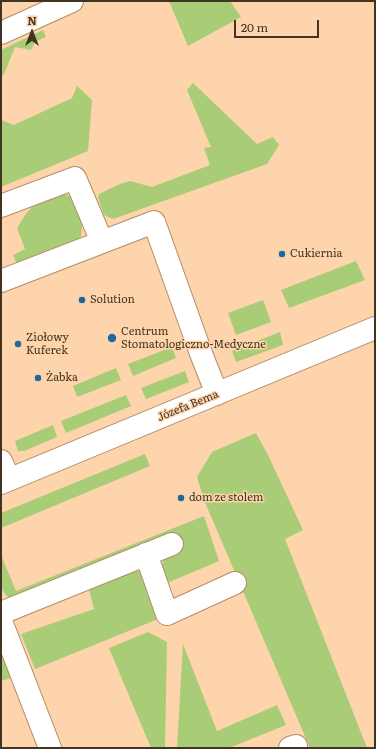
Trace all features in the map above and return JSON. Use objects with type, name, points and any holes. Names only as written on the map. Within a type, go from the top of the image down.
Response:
[{"type":"street","points":[[1,33],[72,1]]},
{"type":"street","points":[[1,206],[75,178],[102,242]]},
{"type":"street","points":[[1,281],[154,222],[217,394]]},
{"type":"street","name":"Józefa Bema","points":[[4,474],[217,394],[375,328]]},
{"type":"street","points":[[1,613],[172,544]]},
{"type":"street","points":[[146,554],[167,614],[235,584]]},
{"type":"street","points":[[1,621],[50,748]]},
{"type":"green space","points":[[169,1],[230,1],[241,17],[188,46]]},
{"type":"green space","points":[[43,30],[46,37],[35,42],[31,50],[15,47],[4,74],[1,76],[1,50]]},
{"type":"green space","points":[[193,83],[257,144],[273,137],[279,145],[267,164],[113,219],[104,215],[98,198],[99,194],[120,184],[130,181],[152,187],[210,165],[204,148],[211,147],[187,90]]},
{"type":"green space","points":[[77,86],[92,100],[88,151],[1,187],[1,120],[14,125],[72,98]]},
{"type":"green space","points":[[62,193],[75,201],[83,217],[81,236],[76,243],[18,266],[13,255],[25,249],[17,228],[25,215],[41,196]]},
{"type":"green space","points":[[356,261],[365,280],[289,308],[281,290]]},
{"type":"green space","points":[[263,300],[271,322],[236,335],[228,313]]},
{"type":"green space","points":[[280,332],[283,345],[236,362],[232,351]]},
{"type":"green space","points":[[172,347],[176,358],[133,376],[128,364]]},
{"type":"green space","points":[[116,368],[121,380],[77,397],[73,386]]},
{"type":"green space","points":[[185,371],[189,382],[146,399],[141,388]]},
{"type":"green space","points":[[126,395],[131,406],[66,433],[61,421]]},
{"type":"green space","points":[[53,425],[57,437],[24,451],[18,451],[15,441]]},
{"type":"green space","points":[[256,433],[268,455],[303,530],[285,539],[367,748],[310,748],[204,500],[197,477],[212,452]]},
{"type":"green space","points":[[145,454],[150,466],[1,528],[1,513]]},
{"type":"green space","points":[[204,516],[219,561],[167,583],[163,575],[162,564],[166,556],[12,603],[3,591],[1,585],[1,555],[16,591]]},
{"type":"green space","points":[[130,570],[141,572],[158,619],[35,669],[21,634],[94,609],[89,589]]},
{"type":"green space","points":[[148,632],[167,642],[165,748],[151,748],[109,648]]},
{"type":"green space","points":[[183,644],[217,731],[277,705],[286,725],[229,748],[177,748]]},
{"type":"green space","points":[[1,653],[11,678],[1,681]]},
{"type":"place","name":"Cukiernia","points":[[282,254]]},
{"type":"place","name":"Solution","points":[[82,300]]},
{"type":"place","name":"Centrum Stomatologiczno-Medyczne","points":[[112,338]]},
{"type":"place","name":"Ziołowy Kuferek","points":[[18,344]]},
{"type":"place","name":"Żabka","points":[[38,378]]},
{"type":"place","name":"dom ze stolem","points":[[181,498]]}]
